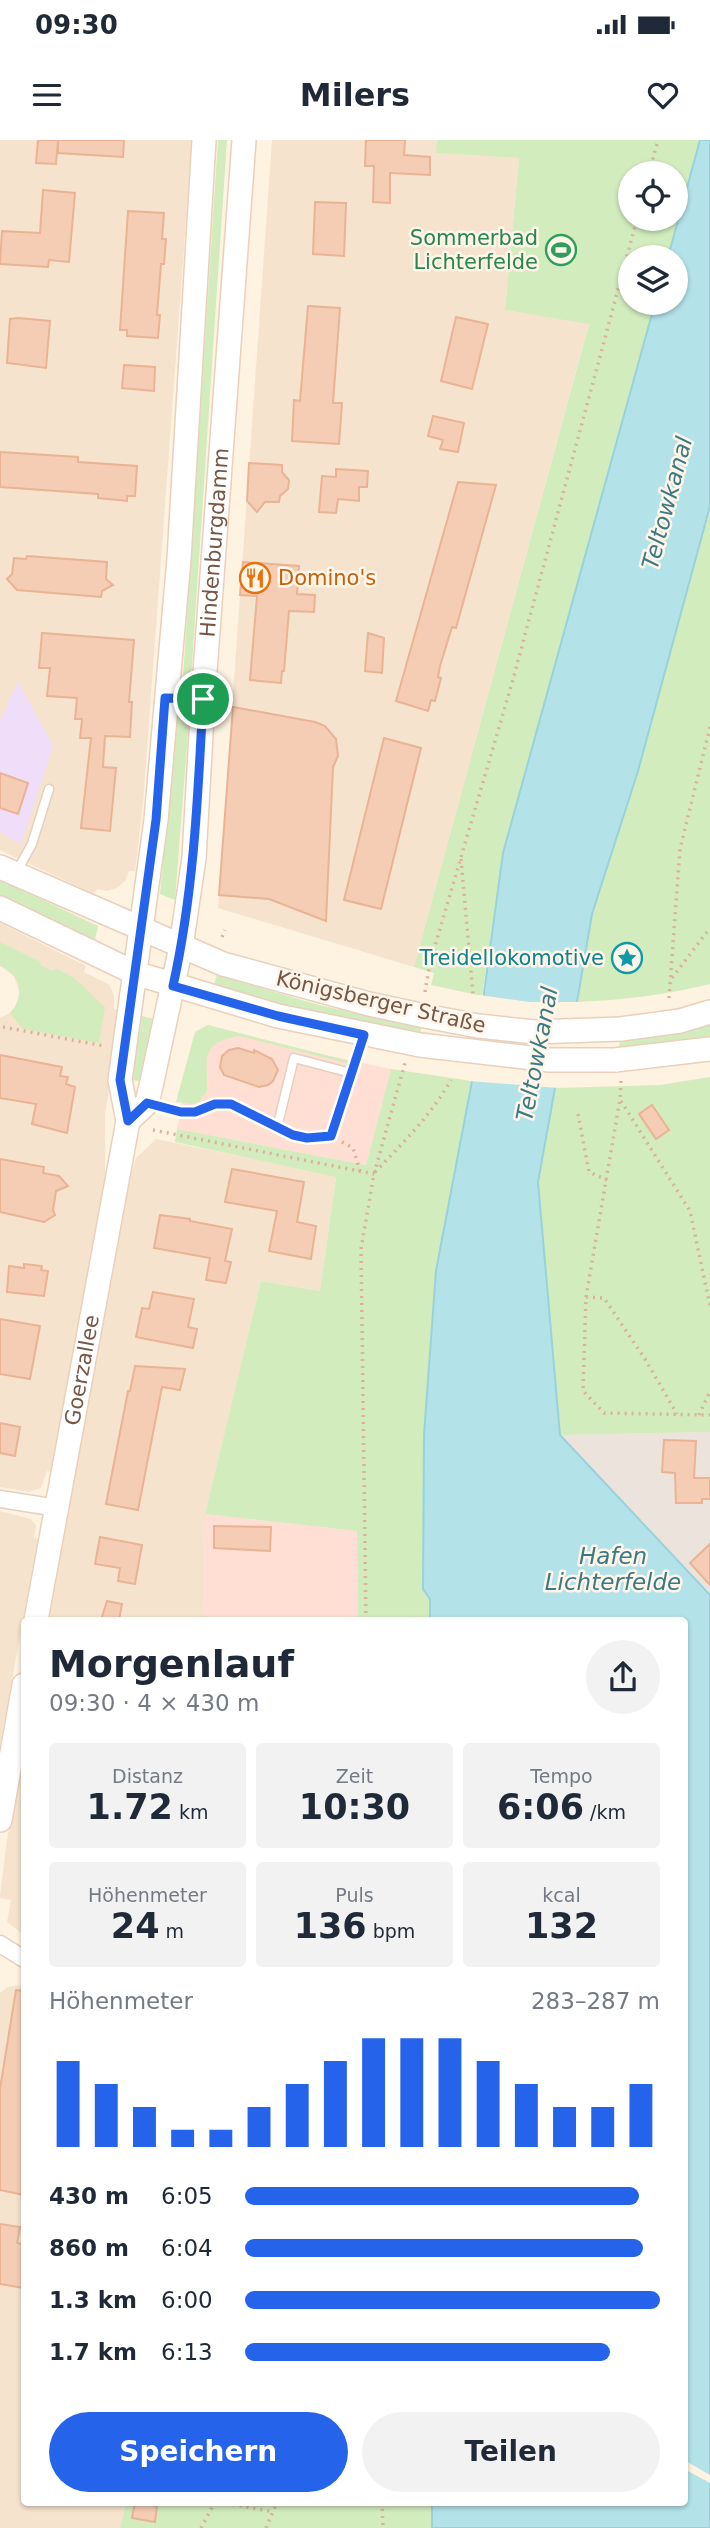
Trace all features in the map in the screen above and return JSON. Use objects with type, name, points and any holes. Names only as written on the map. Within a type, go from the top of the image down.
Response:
[{"type":"main road","name":"Hindenburgdamm","points":[[135,973],[156,820],[179,559],[204,140]]},
{"type":"main road","name":"Hindenburgdamm","points":[[173,986],[194,858],[244,140]]},
{"type":"main road","name":"Königsberger Straße","points":[[8,870],[223,964],[369,1004],[425,1016],[478,1026],[534,1032],[621,1029],[680,1021],[710,1012]]},
{"type":"main road","name":"Königsberger Straße","points":[[0,908],[135,973],[278,1016],[364,1035],[420,1045],[618,1070],[710,1049]]},
{"type":"main road","name":"Goerzallee","points":[[37,1617],[128,1121],[120,1080],[135,973]]},
{"type":"main road","points":[[128,1121],[147,1103],[173,986]]},
{"type":"main road","points":[[0,1820],[21,1702]]},
{"type":"street","points":[[0,1499],[57,1508]]},
{"type":"street","points":[[0,1944],[21,1957]]},
{"type":"lane","points":[[165,698],[203,699]]},
{"type":"lane","points":[[8,870],[32,844],[49,789]]},
{"type":"lane","points":[[147,1103],[181,1112],[195,1112],[215,1104],[231,1104],[276,1128],[307,1138],[331,1136],[364,1035]]},
{"type":"lane","points":[[276,1128],[294,1058],[351,1073]]},
{"type":"path","points":[[652,161],[658,140]]},
{"type":"path","points":[[425,992],[430,963],[516,670],[634,231]]},
{"type":"path","points":[[669,998],[680,849],[710,727]]},
{"type":"path","points":[[461,856],[472,994]]},
{"type":"path","points":[[671,980],[710,928]]},
{"type":"path","points":[[222,937],[225,930]]},
{"type":"path","points":[[3,1027],[104,1047]]},
{"type":"path","points":[[366,1617],[361,1249],[374,1174],[405,1063]]},
{"type":"path","points":[[618,1070],[620,1099],[586,1297],[583,1391],[604,1413],[710,1415]]},
{"type":"path","points":[[374,1174],[414,1131],[440,1099],[451,1080]]},
{"type":"path","points":[[620,1099],[690,1211],[710,1306]]},
{"type":"path","points":[[578,1114],[589,1171],[607,1180]]},
{"type":"path","points":[[153,1130],[374,1174]]},
{"type":"path","points":[[331,1136],[353,1148],[360,1171]]},
{"type":"path","points":[[586,1297],[604,1298],[645,1359],[677,1414]]},
{"type":"path","points":[[699,1415],[710,1391]]},
{"type":"path","points":[[201,2528],[215,2506]]},
{"type":"path","points":[[240,2506],[274,2512]]},
{"type":"path","points":[[266,2528],[276,2506]]},
{"type":"path","points":[[382,2506],[383,2528]]},
{"type":"shaded area","points":[[0,140],[192,140],[143,803],[135,871],[129,871],[125,881],[117,888],[107,891],[97,889],[94,894],[0,850]]},
{"type":"shaded area","points":[[272,140],[437,140],[437,153],[519,158],[505,310],[589,323],[414,967],[218,908]]},
{"type":"shaded area","points":[[18,681],[53,746],[21,844],[0,832],[0,721]]},
{"type":"shaded area","points":[[0,923],[86,966],[84,972],[110,985],[114,1009],[121,1010],[105,1115],[102,1200],[51,1472],[47,1471],[41,1488],[29,1492],[0,1487],[0,1018],[15,1007],[20,994],[14,976],[0,966]]},
{"type":"shaded area","points":[[208,1025],[278,1045],[391,1069],[366,1165],[177,1129],[195,1032]]},
{"type":"shaded area","points":[[156,1139],[336,1176],[320,1291],[261,1281],[205,1514],[204,1617],[49,1617],[130,1179],[136,1158]]},
{"type":"shaded area","points":[[710,1432],[710,1595],[560,1435]]},
{"type":"shaded area","points":[[0,1511],[31,1519],[36,1526],[34,1538],[38,1539],[24,1617],[21,1617],[21,1631],[0,1745]]},
{"type":"shaded area","points":[[205,1514],[357,1531],[358,1617],[204,1617]]},
{"type":"shaded area","points":[[21,1762],[21,1933],[7,1922],[11,1900],[0,1898]]},
{"type":"shaded area","points":[[21,1985],[21,2506],[125,2506],[120,2528],[0,2528],[0,1993],[8,1987]]},
{"type":"green space","points":[[218,140],[227,140],[191,679],[183,678]]},
{"type":"green space","points":[[437,140],[700,140],[688,184],[688,161],[618,161],[618,231],[675,231],[671,245],[618,245],[618,315],[652,315],[503,853],[482,996],[431,985],[434,973],[414,967],[589,324],[505,310],[519,158],[436,153]]},
{"type":"green space","points":[[710,506],[710,984],[644,996],[577,1002],[592,914],[638,771]]},
{"type":"green space","points":[[179,707],[190,707],[175,900],[160,894]]},
{"type":"green space","points":[[0,880],[98,926],[95,940],[0,895]]},
{"type":"green space","points":[[0,942],[41,962],[40,965],[53,971],[55,968],[73,977],[105,1007],[99,1043],[23,1029],[10,1013],[18,1000],[19,987],[13,975],[0,966]]},
{"type":"green space","points":[[217,975],[319,1005],[421,1028],[420,1035],[314,1013],[214,985]]},
{"type":"green space","points":[[142,1016],[154,1019],[139,1081],[132,1080]]},
{"type":"green space","points":[[710,1024],[710,1039],[619,1047],[620,1040],[655,1036]]},
{"type":"green space","points":[[208,1025],[349,1061],[346,1063],[239,1036],[226,1039],[211,1048],[208,1054],[207,1091],[200,1101],[193,1104],[176,1102],[195,1032]]},
{"type":"green space","points":[[391,1069],[472,1081],[436,1271],[424,1435],[423,1588],[430,1598],[430,1617],[358,1617],[357,1531],[205,1514],[261,1281],[320,1291],[336,1177],[175,1142],[177,1129],[366,1165]]},
{"type":"green space","points":[[710,1077],[710,1432],[560,1435],[538,1182],[555,1088],[660,1085]]},
{"type":"green space","points":[[125,2506],[432,2506],[432,2528],[120,2528]]},
{"type":"water","points":[[700,140],[710,140],[710,506],[638,771],[592,914],[577,1002],[555,1088],[538,1182],[560,1435],[710,1595],[710,2528],[432,2528],[432,2506],[688,2506],[688,1617],[430,1617],[430,1599],[423,1589],[424,1435],[436,1271],[472,1081],[503,853],[652,315],[688,315],[688,245],[671,245],[675,231],[688,231],[688,184]]},
{"type":"pier","points":[[479,995],[530,1002],[581,1002],[558,1088],[468,1081]]},
{"type":"pier","points":[[688,2462],[710,2475],[710,2483],[688,2471]]},
{"type":"building","points":[[38,140],[58,140],[56,164],[36,163]]},
{"type":"building","points":[[58,140],[124,140],[123,157],[58,153]]},
{"type":"building","points":[[366,140],[405,140],[404,155],[430,157],[430,175],[390,173],[390,203],[373,202],[374,166],[365,166]]},
{"type":"building","points":[[43,190],[75,193],[69,262],[49,260],[48,267],[0,264],[2,231],[40,233]]},
{"type":"building","points":[[315,202],[346,203],[344,256],[313,254]]},
{"type":"building","points":[[128,211],[164,213],[162,239],[166,239],[164,264],[161,264],[158,338],[127,336],[127,330],[120,330]]},
{"type":"building","points":[[308,306],[340,308],[333,403],[342,403],[339,444],[292,441],[294,400],[300,401]]},
{"type":"building","points":[[456,317],[488,324],[472,389],[441,381]]},
{"type":"building","points":[[10,319],[50,321],[46,368],[7,363]]},
{"type":"building","points":[[124,365],[155,367],[154,391],[122,388]]},
{"type":"building","points":[[433,416],[464,423],[458,452],[440,449],[443,440],[428,436]]},
{"type":"building","points":[[0,452],[78,457],[78,462],[137,466],[135,496],[127,496],[127,501],[98,498],[98,494],[0,487]]},
{"type":"building","points":[[249,463],[282,465],[282,472],[289,480],[288,489],[280,496],[279,502],[265,502],[257,512],[247,501]]},
{"type":"building","points":[[336,469],[368,471],[367,487],[359,487],[359,501],[338,499],[336,513],[319,512],[322,476],[336,477]]},
{"type":"building","points":[[458,482],[496,485],[456,628],[452,627],[440,666],[438,677],[441,678],[435,701],[431,700],[428,711],[396,701]]},
{"type":"building","points":[[27,556],[107,562],[106,579],[113,585],[102,591],[101,597],[17,590],[7,579],[12,574],[14,558],[26,559]]},
{"type":"building","points":[[243,562],[299,566],[297,594],[315,595],[314,612],[289,611],[281,683],[250,680],[257,596],[240,595]]},
{"type":"building","points":[[42,633],[134,640],[129,702],[132,702],[130,737],[105,736],[103,767],[116,768],[110,831],[81,828],[91,738],[80,738],[82,719],[75,719],[77,698],[47,696],[50,668],[39,668]]},
{"type":"building","points":[[368,633],[384,638],[382,673],[365,671]]},
{"type":"building","points":[[233,707],[315,722],[325,726],[336,739],[338,756],[333,767],[326,921],[269,899],[219,895]]},
{"type":"building","points":[[384,738],[421,748],[381,909],[344,900]]},
{"type":"building","points":[[0,773],[28,783],[18,814],[0,808]]},
{"type":"building","points":[[238,1048],[254,1053],[254,1050],[272,1059],[278,1070],[273,1081],[259,1087],[224,1075],[220,1067],[222,1056],[229,1050]]},
{"type":"building","points":[[0,1055],[62,1067],[60,1076],[68,1077],[66,1084],[75,1087],[67,1133],[32,1124],[36,1104],[0,1098]]},
{"type":"building","points":[[652,1105],[669,1130],[656,1139],[639,1114]]},
{"type":"building","points":[[0,1159],[44,1167],[43,1173],[59,1176],[68,1186],[56,1191],[53,1210],[55,1215],[44,1222],[0,1212]]},
{"type":"building","points":[[232,1169],[304,1182],[297,1222],[316,1226],[311,1259],[269,1251],[277,1211],[225,1202]]},
{"type":"building","points":[[160,1215],[232,1229],[225,1261],[231,1262],[226,1283],[206,1280],[210,1258],[154,1248]]},
{"type":"building","points":[[24,1264],[42,1266],[41,1270],[48,1271],[44,1296],[7,1292],[9,1266],[24,1268]]},
{"type":"building","points":[[153,1292],[194,1299],[188,1327],[197,1329],[193,1348],[136,1337],[142,1308],[149,1309]]},
{"type":"building","points":[[0,1319],[40,1326],[30,1379],[0,1374]]},
{"type":"building","points":[[135,1366],[185,1369],[180,1390],[162,1387],[138,1510],[106,1504]]},
{"type":"building","points":[[0,1423],[20,1427],[15,1456],[0,1453]]},
{"type":"building","points":[[664,1440],[696,1441],[694,1478],[710,1478],[710,1499],[702,1499],[702,1503],[676,1503],[675,1473],[662,1472]]},
{"type":"building","points":[[214,1526],[271,1527],[270,1551],[214,1548]]},
{"type":"building","points":[[100,1537],[142,1545],[135,1584],[118,1581],[120,1568],[95,1564]]},
{"type":"building","points":[[710,1544],[710,1585],[690,1563]]},
{"type":"building","points":[[107,1601],[122,1604],[120,1617],[102,1617]]},
{"type":"building","points":[[16,1990],[21,1991],[21,2194],[0,2190],[0,2089]]},
{"type":"building","points":[[0,2224],[20,2227],[17,2243],[21,2244],[21,2288],[0,2284]]},
{"type":"building","points":[[134,2506],[157,2506],[155,2522],[132,2518]]},
{"type":"place","name":"Sommerbad Lichterfelde","points":[[561,250]]},
{"type":"place","name":"Domino's","points":[[255,578]]},
{"type":"place","name":"Treidellokomotive","points":[[627,958]]},
{"type":"route","points":[[165,698],[203,699],[194,858],[173,986],[278,1016],[364,1035],[331,1136],[307,1138],[293,1135],[231,1104],[215,1104],[195,1112],[181,1112],[147,1103],[128,1121],[120,1080],[156,820],[165,698]]},
{"type":"water label","name":"Teltowkanal","points":[[667,503]]},
{"type":"water label","name":"Teltowkanal","points":[[537,1054]]},
{"type":"water label","name":"Hafen Lichterfelde","points":[[613,1569]]}]
